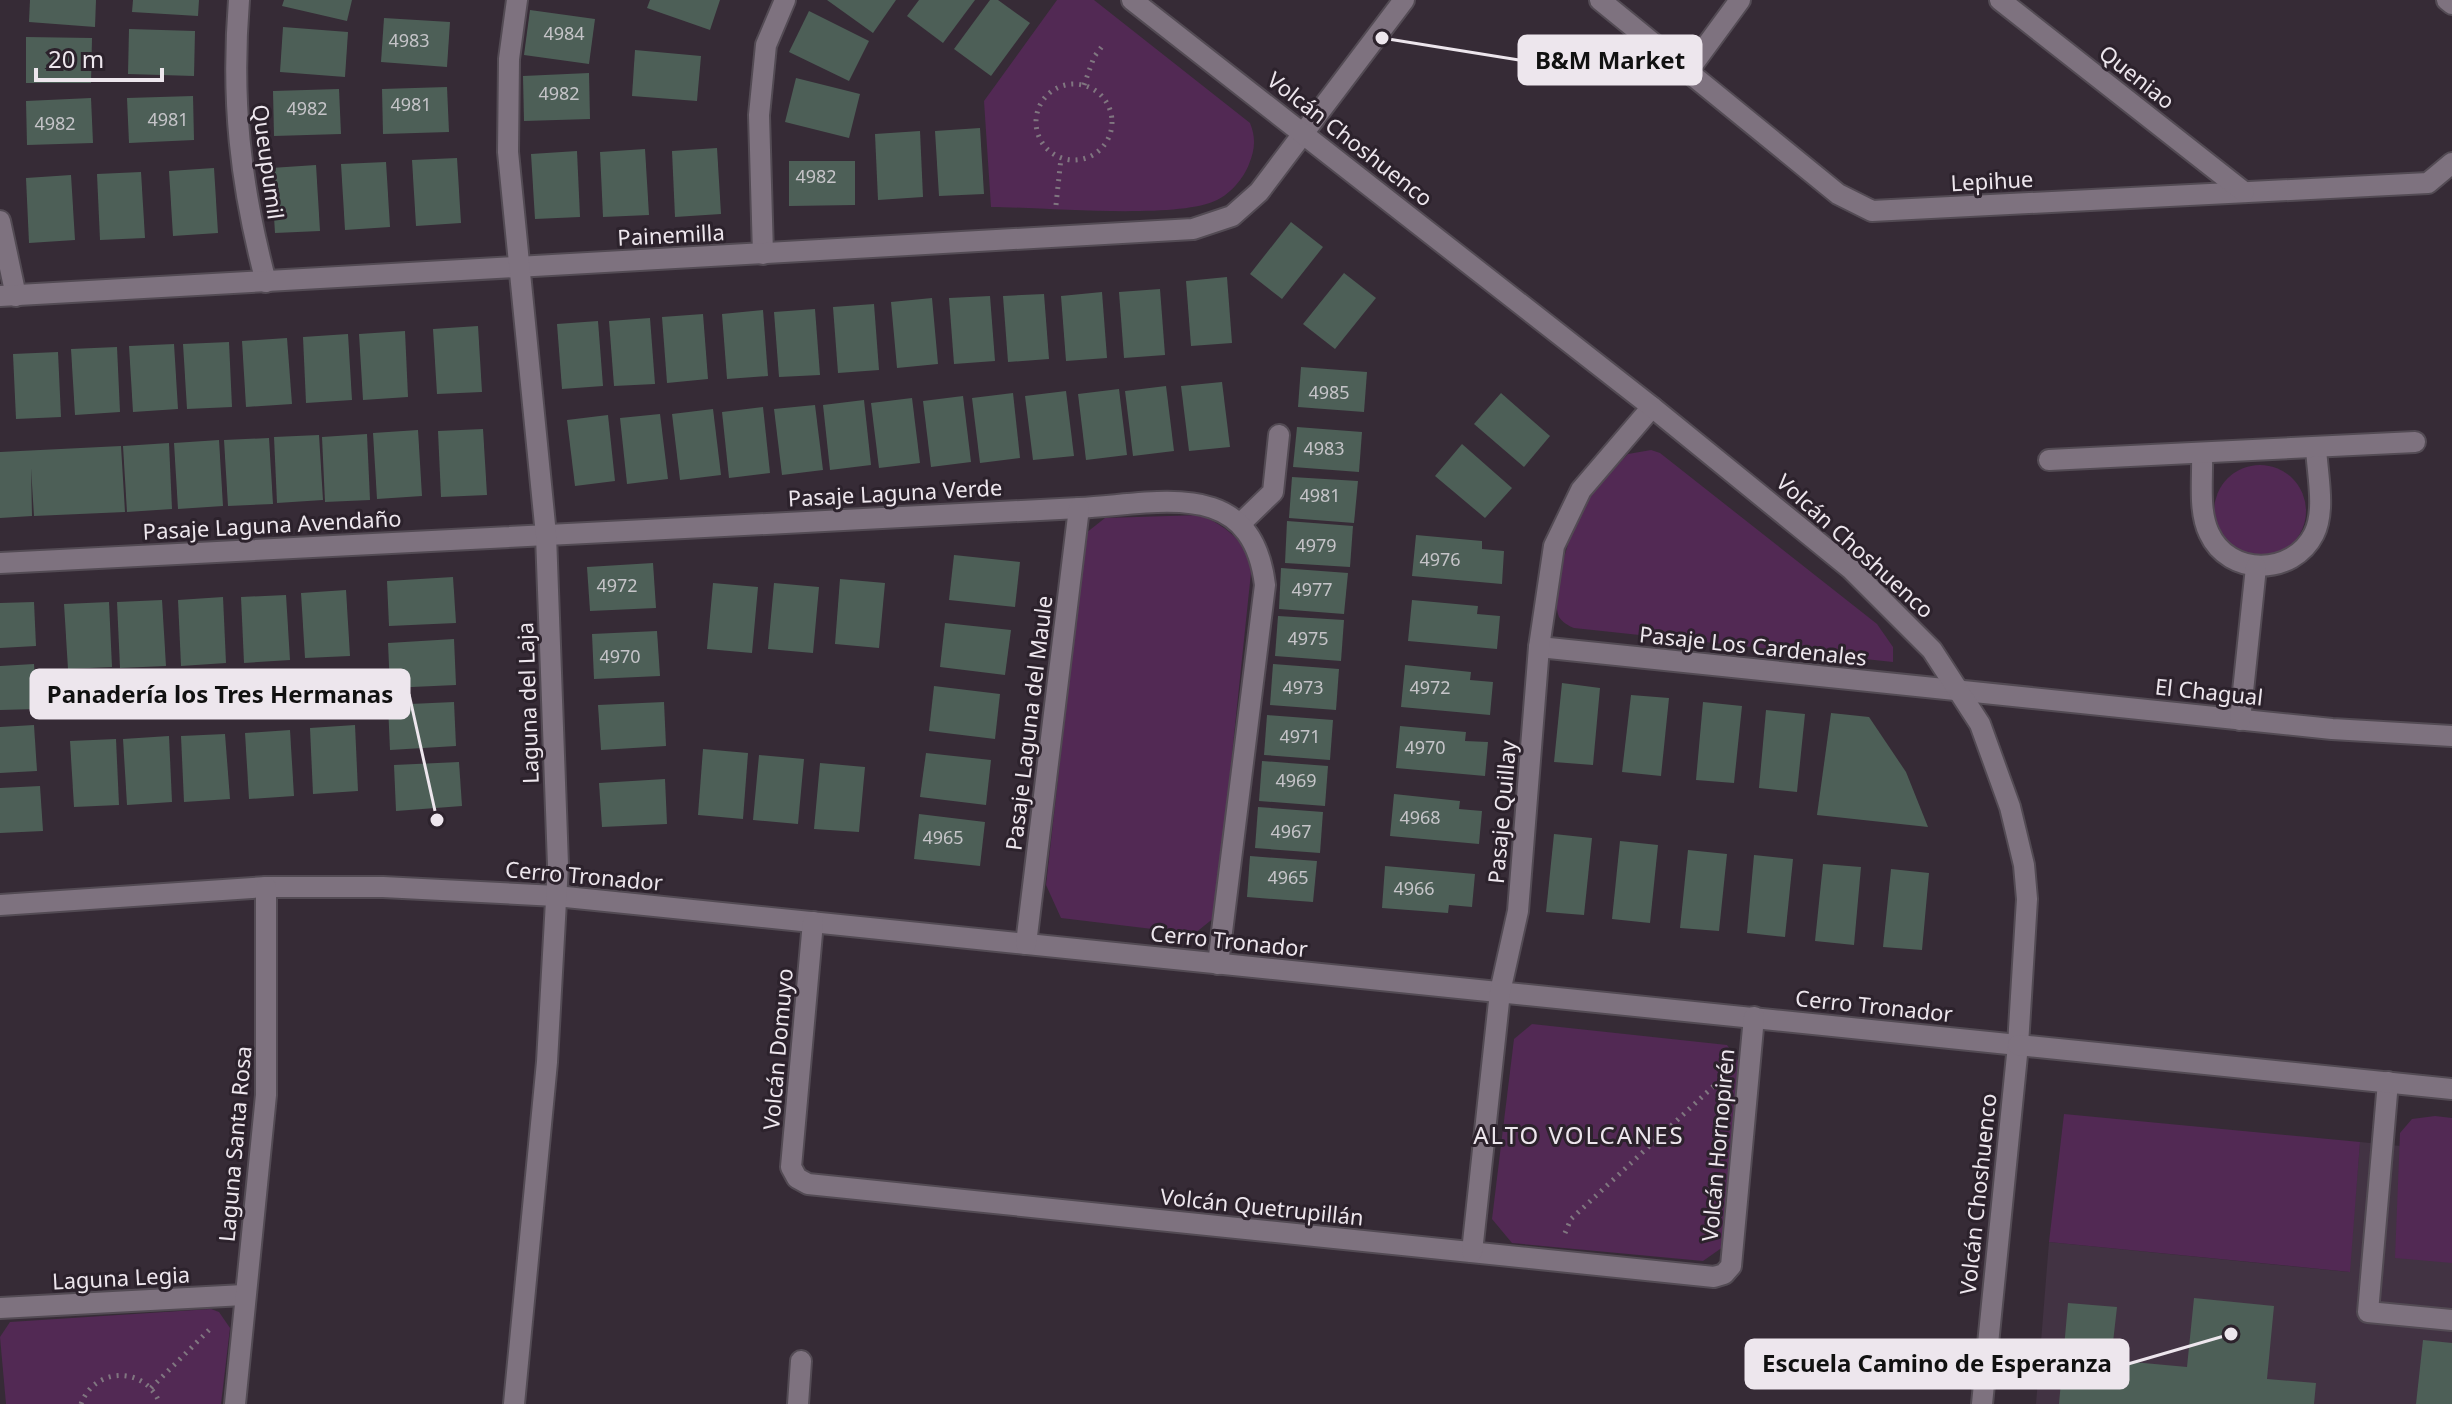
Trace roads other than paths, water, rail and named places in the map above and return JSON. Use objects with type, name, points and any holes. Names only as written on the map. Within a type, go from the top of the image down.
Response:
[{"type":"street","name":"Queupumil","points":[[239,0],[235,109],[239,153],[251,224],[266,282]]},
{"type":"street","name":"Laguna del Laja","points":[[514,1404],[546,1077],[557,827],[546,535],[522,267],[508,152],[509,59],[517,0]]},
{"type":"street","points":[[763,254],[760,101],[766,45],[785,0]]},
{"type":"street","name":"Volcán Choshuenco","points":[[1132,0],[1652,407],[1851,569],[1911,625],[1961,692],[1996,760],[2024,865],[2026,913],[2018,1045],[1982,1404]]},
{"type":"street","name":"Painemilla","points":[[8,296],[1162,233],[1216,223],[1247,205],[1306,134],[1404,0]]},
{"type":"street","name":"Lepihue","points":[[1600,0],[1838,194],[1872,211],[2428,183],[2452,163]]},
{"type":"street","points":[[1688,71],[1740,0]]},
{"type":"street","name":"Queniao","points":[[2000,0],[2244,192]]},
{"type":"street","points":[[2447,0],[2452,4]]},
{"type":"street","points":[[0,221],[8,296]]},
{"type":"street","name":"Pasaje Quillay","points":[[1472,1252],[1500,992],[1518,911],[1547,576],[1565,518],[1581,490],[1652,407]]},
{"type":"street","points":[[1218,964],[1265,585],[1258,549],[1241,523],[1273,492],[1279,435]]},
{"type":"street","points":[[2049,460],[2415,442]]},
{"type":"street","points":[[2202,453],[2204,516],[2209,532],[2230,557],[2256,567],[2292,558],[2314,533],[2319,518],[2316,447]]},
{"type":"street","name":"Pasaje Laguna Verde","points":[[546,535],[1195,502],[1211,505],[1241,523]]},
{"type":"street","name":"Pasaje Laguna del Maule","points":[[1026,944],[1079,508]]},
{"type":"street","name":"Pasaje Laguna Avendaño","points":[[0,563],[546,535]]},
{"type":"street","points":[[2240,720],[2256,567]]},
{"type":"street","name":"Pasaje Los Cardenales","points":[[1539,647],[1961,692]]},
{"type":"street","name":"El Chagual","points":[[1961,692],[1999,693],[2240,720],[2452,736]]},
{"type":"street","name":"Cerro Tronador","points":[[0,905],[266,887],[383,887],[556,896],[2452,1089]]},
{"type":"street","name":"Laguna Santa Rosa","points":[[235,1404],[267,1081],[266,887]]},
{"type":"street","name":"Volcán Domuyo","points":[[797,1178],[791,1167],[813,922]]},
{"type":"street","name":"Volcán Hornopirén","points":[[1724,1274],[1731,1266],[1754,1017]]},
{"type":"street","points":[[2388,1082],[2368,1312],[2452,1320]]},
{"type":"street","name":"Volcán Quetrupillán","points":[[797,1178],[808,1184],[1714,1277],[1724,1274]]},
{"type":"street","name":"Laguna Legia","points":[[0,1308],[244,1295]]},
{"type":"street","points":[[798,1404],[801,1361]]},
{"type":"place","name":"B&M Market","points":[[1382,38]]},
{"type":"place","name":"Panadería los Tres Hermanas","points":[[437,820]]},
{"type":"place","name":"Escuela Camino de Esperanza","points":[[2231,1334]]},
{"type":"district","name":"ALTO VOLCANES","points":[[1579,1136]]}]
